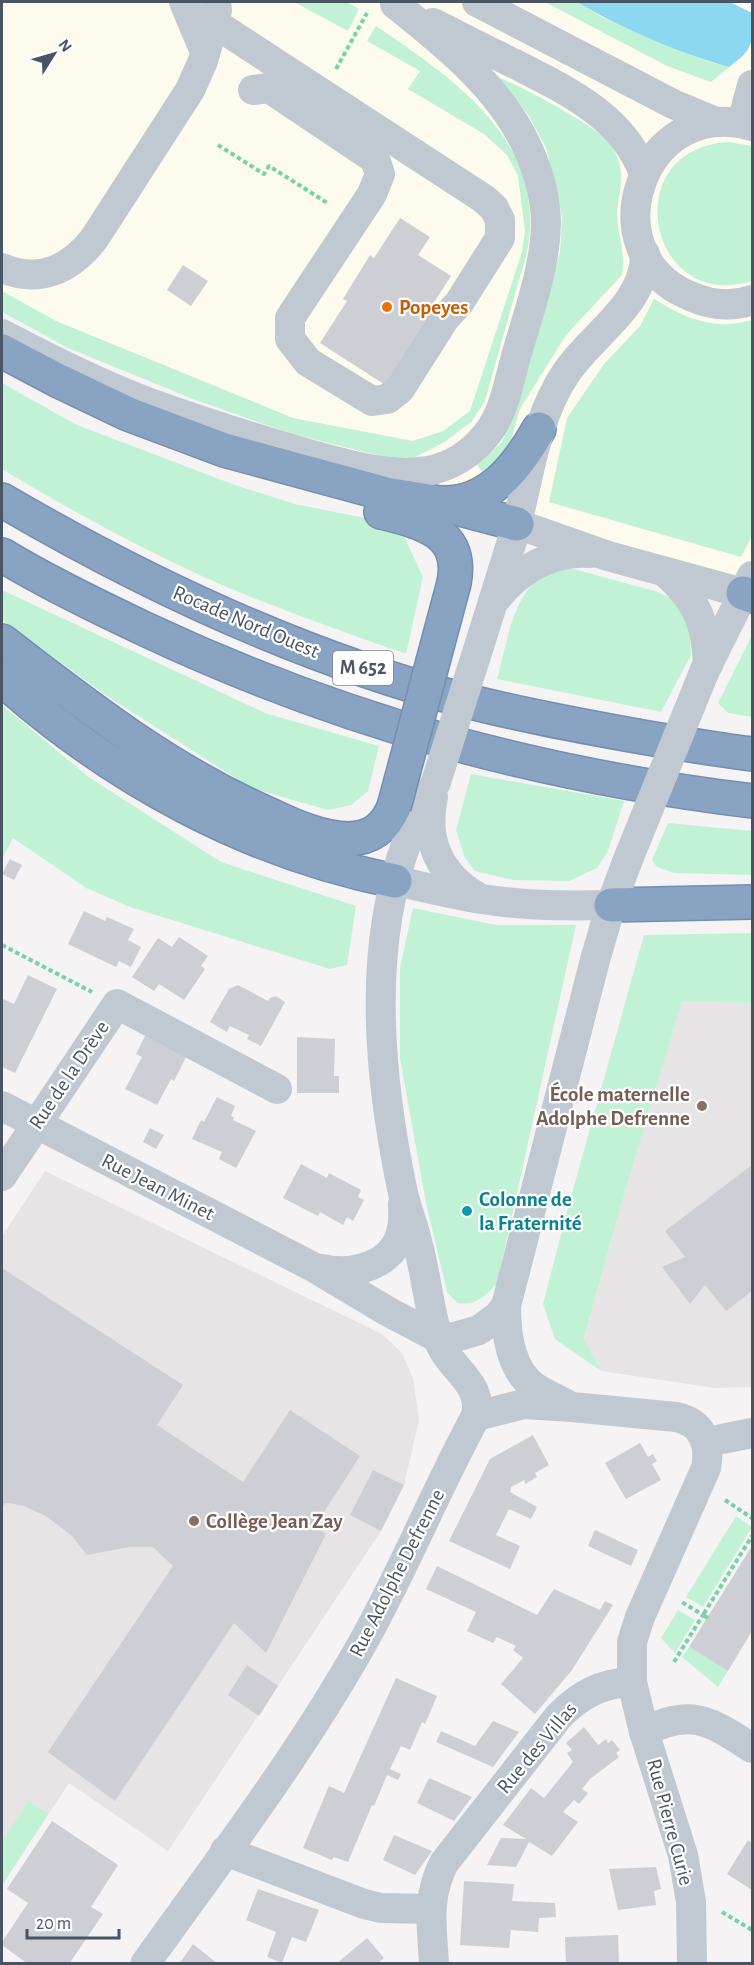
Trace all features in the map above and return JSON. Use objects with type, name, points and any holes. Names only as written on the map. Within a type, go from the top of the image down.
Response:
[{"type":"highway","points":[[2,353],[128,414],[256,460],[386,494],[434,502],[517,524]]},
{"type":"highway","points":[[2,353],[63,399],[129,433],[259,480],[405,518],[433,528],[446,540],[456,561],[454,583],[394,807],[388,822],[378,830],[368,835],[349,839],[316,833],[227,796],[174,765],[66,691],[2,641]]},
{"type":"highway","points":[[434,502],[465,501],[499,483],[526,452],[539,429]]},
{"type":"highway","name":"Rocade Nord Ouest","points":[[2,500],[95,553],[153,582],[245,623],[351,664],[468,701],[579,726],[753,754]]},
{"type":"highway","name":"M 652","points":[[2,555],[75,596],[219,663],[303,697],[383,724],[480,752],[558,769],[653,788],[753,801]]},
{"type":"highway","points":[[2,679],[28,703],[76,740],[152,789],[209,818],[299,856],[395,881]]},
{"type":"highway","points":[[611,905],[753,902]]},
{"type":"street","points":[[184,2],[205,52]]},
{"type":"street","points":[[477,2],[673,104],[737,124]]},
{"type":"street","points":[[393,3],[548,81],[587,105],[609,121],[625,137],[639,159],[644,174]]},
{"type":"street","points":[[2,334],[79,373],[149,402],[227,429],[330,460],[390,472],[411,472],[429,470],[461,458],[488,433],[502,405],[543,264],[544,204],[535,164],[507,110],[477,77],[393,3]]},
{"type":"street","points":[[2,268],[23,274],[56,271],[83,253],[190,90],[198,75],[215,12],[484,199],[494,208],[500,220],[500,238],[459,303],[445,318],[400,388],[387,399],[372,400],[308,362],[290,339],[290,318],[372,194],[380,174],[375,159],[269,88],[253,90]]},
{"type":"street","points":[[737,124],[753,85]]},
{"type":"street","points":[[737,124],[687,131],[669,142],[655,156],[644,174],[635,214],[638,235],[645,254],[665,280],[683,293],[714,303],[736,304],[753,300]]},
{"type":"street","points":[[482,899],[457,882],[436,853],[431,836],[429,815],[436,782],[517,524],[539,429],[566,373],[631,298],[642,275],[645,254]]},
{"type":"street","points":[[517,524],[666,573],[750,588],[707,668],[611,905],[506,1306],[511,1346],[524,1378],[541,1391],[572,1407]]},
{"type":"street","points":[[493,603],[514,578],[540,562],[573,553],[608,555]]},
{"type":"street","points":[[666,573],[692,600],[698,611],[707,641],[707,668]]},
{"type":"street","points":[[436,782],[407,840],[395,881],[382,973],[381,1049],[387,1108],[403,1195],[419,1246],[438,1338],[448,1357],[475,1391],[478,1407],[476,1416],[524,1404],[684,1419],[696,1426],[703,1433],[707,1442],[709,1458],[703,1478],[635,1630],[632,1642],[632,1682]]},
{"type":"street","points":[[395,881],[482,899],[565,906],[611,905]]},
{"type":"street","name":"Rue de la Drève","points":[[2,1176],[117,1005],[277,1089]]},
{"type":"street","name":"Rue Jean Minet","points":[[2,1106],[315,1268],[438,1338]]},
{"type":"street","name":"Rue Jean Minet","points":[[315,1268],[330,1271],[362,1270],[378,1262],[398,1242],[402,1230],[403,1195]]},
{"type":"street","points":[[438,1338],[455,1337],[479,1330],[498,1316],[506,1306]]},
{"type":"street","name":"Rue Adolphe Defrenne","points":[[145,1964],[299,1746],[362,1644],[476,1416]]},
{"type":"street","points":[[707,1442],[753,1433]]},
{"type":"street","name":"Rue des Villas","points":[[434,1964],[431,1909],[433,1890],[444,1863],[559,1716],[585,1694],[617,1682],[632,1682]]},
{"type":"street","name":"Rue Pierre Curie","points":[[632,1682],[644,1732],[682,1855],[690,1902],[692,1964]]},
{"type":"street","points":[[644,1732],[663,1722],[689,1718],[722,1728],[753,1748]]},
{"type":"street","points":[[225,1851],[364,1904],[381,1908],[431,1909]]},
{"type":"path","points":[[218,145],[264,174],[269,166],[352,224]]},
{"type":"path","points":[[2,945],[117,1005]]},
{"type":"path","points":[[736,1508],[753,1518]]},
{"type":"path","points":[[674,1662],[706,1617],[753,1536]]},
{"type":"path","points":[[680,1601],[706,1617]]},
{"type":"path","points":[[714,1907],[753,1930]]},
{"type":"shaded area","points":[[2,2],[752,2],[752,595],[68,348],[2,312]]},
{"type":"shaded area","name":"École maternelle Adolphe Defrenne","points":[[682,1000],[752,1003],[752,1387],[715,1388],[601,1371],[584,1340]]},
{"type":"shaded area","name":"Collège Jean Zay","points":[[45,1171],[382,1334],[402,1353],[413,1378],[419,1420],[404,1485],[381,1531],[168,1851],[69,1783],[2,1885],[2,1236]]},
{"type":"green space","points":[[294,2],[347,2],[359,9],[348,31]]},
{"type":"green space","points":[[545,2],[577,2],[602,17],[707,61],[729,67],[711,82],[667,66]]},
{"type":"green space","points":[[376,26],[436,68],[489,118],[509,146],[524,178],[530,213],[527,252],[485,401],[472,421],[445,442],[415,457],[384,457],[289,433],[193,399],[68,348],[2,312],[2,291],[56,321],[293,418],[413,441],[443,431],[470,411],[522,252],[525,231],[518,176],[507,155],[484,134],[408,89],[420,71],[367,41]]},
{"type":"green space","points":[[498,77],[573,116],[600,134],[616,153],[621,172],[617,216],[623,268],[622,275],[566,335],[520,409],[508,451],[485,477],[477,464],[501,443],[513,419],[560,252],[562,218],[546,148],[529,116]]},
{"type":"green space","points":[[729,142],[752,146],[752,281],[716,285],[688,274],[669,253],[659,226],[659,197],[670,171],[693,151]]},
{"type":"green space","points":[[654,299],[701,321],[725,324],[752,320],[752,536],[741,557],[549,502],[567,418],[604,364],[640,326]]},
{"type":"green space","points":[[2,383],[77,425],[235,485],[295,504],[380,521],[402,532],[423,577],[406,654],[206,578],[103,526],[2,469]]},
{"type":"green space","points":[[570,568],[658,592],[676,601],[689,625],[691,655],[661,712],[497,679],[513,620],[526,592],[548,573]]},
{"type":"green space","points":[[2,590],[265,713],[379,746],[368,791],[351,805],[328,810],[251,788],[107,696],[2,620]]},
{"type":"green space","points":[[752,635],[752,717],[728,713],[718,703]]},
{"type":"green space","points":[[2,705],[90,778],[221,862],[356,906],[347,965],[330,969],[130,907],[86,888],[13,838],[2,859]]},
{"type":"green space","points":[[471,774],[624,801],[608,851],[597,868],[569,881],[513,880],[475,871],[465,858],[456,830]]},
{"type":"green space","points":[[668,823],[752,831],[752,875],[674,873],[657,867],[652,860]]},
{"type":"green space","points":[[413,908],[496,925],[576,925],[497,1284],[484,1297],[464,1304],[457,1303],[447,1292],[426,1203],[400,1058],[400,968]]},
{"type":"green space","points":[[752,933],[752,1003],[682,1001],[584,1339],[601,1371],[555,1339],[543,1304],[644,935]]},
{"type":"green space","points":[[736,1516],[752,1527],[703,1607],[686,1597]]},
{"type":"green space","points":[[678,1610],[695,1620],[675,1653],[661,1638]]},
{"type":"green space","points":[[689,1647],[728,1671],[718,1687],[682,1657]]},
{"type":"green space","points":[[29,1801],[48,1814],[2,1885],[2,1841]]},
{"type":"water","points":[[577,2],[730,2],[752,13],[752,39],[748,50],[729,67],[690,55],[651,39]]},
{"type":"building","name":"Popeyes","points":[[400,218],[430,237],[418,255],[451,276],[427,313],[438,319],[393,390],[320,343],[347,301],[343,299],[370,255],[374,258]]},
{"type":"building","points":[[183,265],[208,281],[191,306],[167,290]]},
{"type":"building","points":[[10,859],[22,865],[14,880],[2,874]]},
{"type":"building","points":[[84,911],[105,921],[107,917],[134,929],[128,940],[141,947],[131,967],[119,961],[116,967],[68,944]]},
{"type":"building","points":[[179,937],[208,956],[201,966],[205,969],[184,1000],[159,984],[154,991],[132,977],[158,938],[172,947]]},
{"type":"building","points":[[28,975],[57,989],[15,1073],[2,1067],[2,1003],[3,999],[14,1004]]},
{"type":"building","points":[[238,985],[268,1001],[276,996],[285,1002],[261,1046],[247,1039],[249,1035],[230,1026],[227,1032],[210,1022],[229,989]]},
{"type":"building","points":[[148,1030],[189,1051],[174,1081],[171,1079],[157,1105],[125,1089],[142,1057],[136,1054]]},
{"type":"building","points":[[297,1037],[335,1039],[334,1076],[339,1076],[339,1093],[297,1093]]},
{"type":"building","points":[[217,1097],[235,1106],[231,1116],[234,1117],[233,1120],[256,1131],[236,1168],[219,1159],[222,1152],[192,1139],[201,1120],[204,1122]]},
{"type":"building","points":[[150,1128],[164,1135],[156,1149],[143,1142]]},
{"type":"building","points":[[301,1164],[327,1178],[329,1173],[361,1190],[358,1197],[364,1200],[353,1221],[347,1217],[343,1225],[320,1212],[318,1216],[283,1198]]},
{"type":"building","points":[[752,1165],[752,1291],[726,1311],[705,1285],[690,1304],[662,1267],[685,1257],[665,1231]]},
{"type":"building","points":[[2,1268],[183,1385],[157,1425],[243,1482],[290,1410],[360,1456],[315,1526],[326,1534],[266,1653],[234,1623],[115,1801],[48,1752],[173,1566],[153,1547],[129,1547],[87,1555],[72,1536],[46,1516],[24,1506],[10,1503],[5,1503],[2,1508]]},
{"type":"building","points":[[533,1435],[549,1465],[535,1473],[537,1477],[525,1484],[524,1480],[511,1487],[510,1492],[537,1507],[531,1519],[509,1509],[496,1535],[520,1546],[510,1569],[449,1541],[490,1459]]},
{"type":"building","points":[[640,1443],[648,1457],[653,1454],[657,1461],[652,1464],[661,1480],[626,1499],[605,1463]]},
{"type":"building","points":[[373,1470],[404,1485],[381,1531],[350,1515]]},
{"type":"building","points":[[595,1530],[638,1550],[631,1566],[588,1546]]},
{"type":"building","points":[[752,1546],[752,1631],[728,1671],[689,1647]]},
{"type":"building","points":[[437,1566],[537,1615],[554,1589],[600,1610],[605,1601],[613,1605],[572,1670],[535,1714],[501,1684],[523,1658],[513,1650],[516,1646],[497,1637],[493,1643],[467,1631],[476,1612],[426,1589]]},
{"type":"building","points":[[247,1665],[278,1686],[259,1716],[228,1695]]},
{"type":"building","points":[[396,1678],[437,1696],[410,1750],[401,1746],[390,1769],[401,1774],[398,1780],[387,1775],[348,1862],[334,1857],[332,1860],[303,1848],[329,1786],[344,1793]]},
{"type":"building","points":[[493,1721],[519,1732],[493,1767],[436,1742],[441,1731],[475,1746]]},
{"type":"building","points":[[584,1727],[598,1745],[606,1739],[608,1743],[612,1740],[620,1750],[616,1753],[619,1757],[590,1779],[582,1789],[588,1793],[579,1804],[574,1800],[563,1812],[578,1822],[552,1856],[529,1842],[516,1867],[487,1865],[501,1838],[526,1839],[503,1825],[531,1788],[544,1798],[573,1762],[567,1753],[572,1750],[566,1743]]},
{"type":"building","points":[[429,1778],[472,1797],[454,1821],[417,1803]]},
{"type":"building","points":[[52,1821],[118,1865],[91,1907],[103,1914],[69,1964],[28,1964],[2,1945],[28,1903],[7,1889]]},
{"type":"building","points":[[394,1835],[432,1851],[415,1875],[383,1860]]},
{"type":"building","points":[[748,1840],[752,1843],[752,1890],[727,1874]]},
{"type":"building","points":[[656,1867],[661,1889],[654,1891],[656,1905],[618,1910],[609,1869]]},
{"type":"building","points":[[464,1881],[514,1884],[512,1901],[555,1903],[556,1917],[539,1918],[538,1932],[511,1930],[509,1948],[460,1945]]},
{"type":"building","points":[[258,1889],[319,1910],[306,1942],[292,1937],[282,1963],[267,1957],[276,1932],[246,1920]]},
{"type":"building","points":[[618,1935],[619,1964],[566,1964],[565,1937]]},
{"type":"building","points":[[367,1938],[384,1958],[377,1964],[336,1964]]},
{"type":"building","points":[[193,1944],[218,1964],[179,1964]]},
{"type":"place","name":"Popeyes","points":[[387,307]]},
{"type":"place","name":"École maternelle Adolphe Defrenne","points":[[702,1106]]},
{"type":"place","name":"Colonne de la Fraternité","points":[[467,1211]]},
{"type":"place","name":"Collège Jean Zay","points":[[194,1521]]}]
